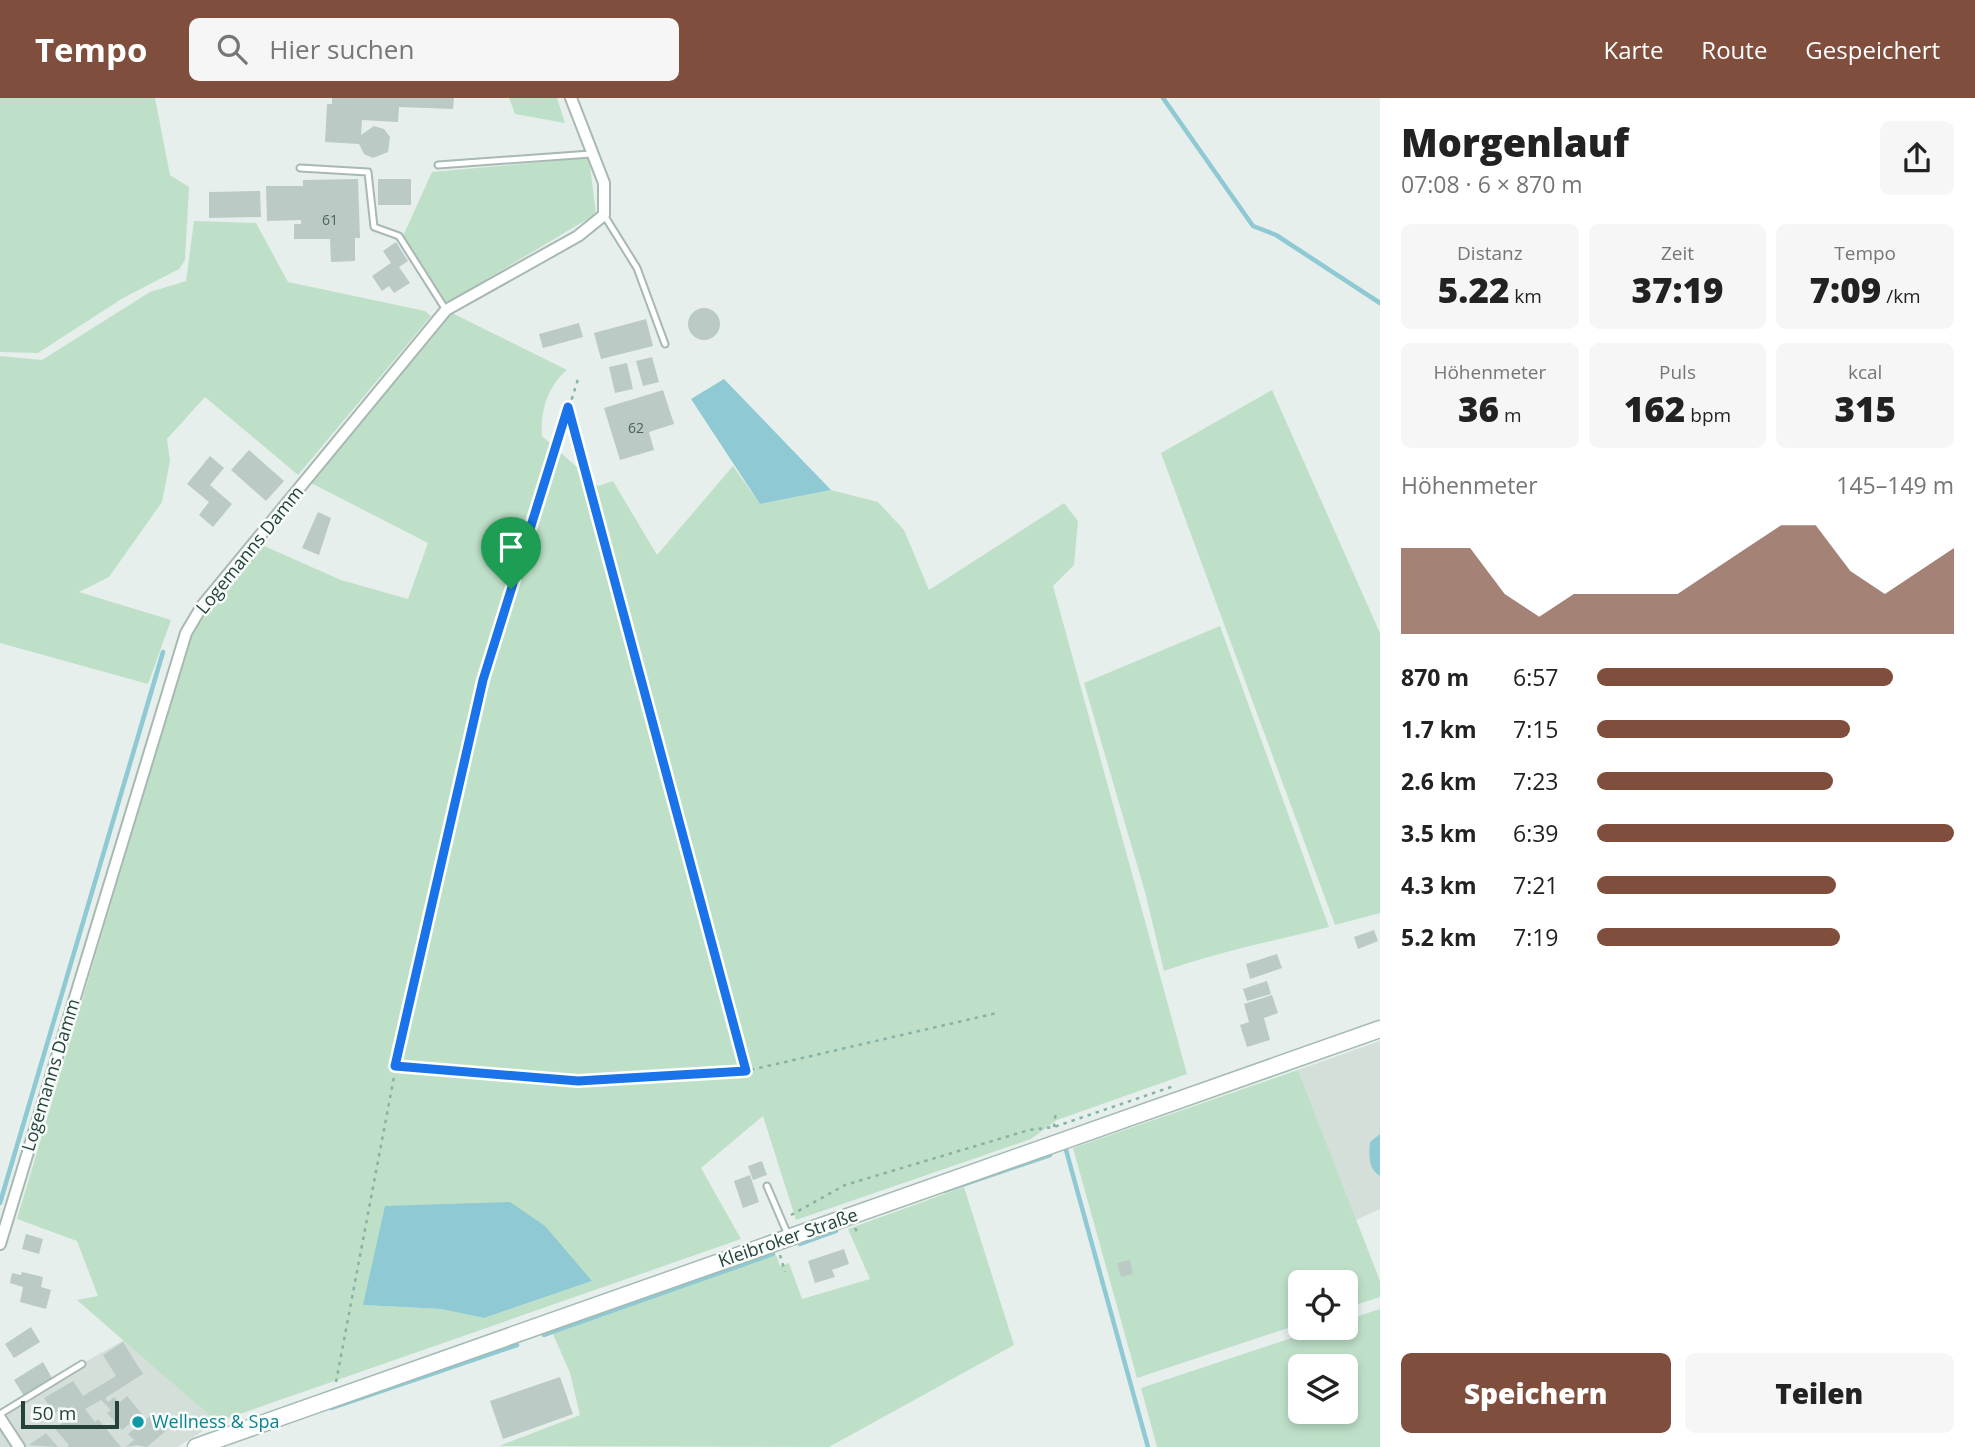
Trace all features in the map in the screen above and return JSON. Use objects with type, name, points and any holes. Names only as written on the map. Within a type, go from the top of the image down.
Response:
[{"type":"street","points":[[571,98],[595,154],[604,183],[604,215]]},
{"type":"street","name":"Logemanns Damm","points":[[0,1244],[186,633],[202,606],[446,310],[578,236],[604,215]]},
{"type":"street","name":"Kleibroker Straße","points":[[195,1447],[1380,1029]]},
{"type":"street","points":[[0,1416],[19,1447]]},
{"type":"lane","points":[[438,165],[595,154]]},
{"type":"lane","points":[[300,168],[368,172],[374,227],[400,236],[446,310]]},
{"type":"lane","points":[[604,215],[637,268],[665,344]]},
{"type":"lane","points":[[767,1186],[789,1237]]},
{"type":"lane","points":[[0,1416],[82,1364]]},
{"type":"path","points":[[334,1389],[395,1066],[483,680],[579,376]]},
{"type":"path","points":[[568,407],[746,1071]]},
{"type":"path","points":[[395,1066],[578,1081],[746,1071],[998,1013]]},
{"type":"path","points":[[1054,1127],[1056,1110]]},
{"type":"shaded area","points":[[1380,1041],[1380,1134],[1370,1143],[1375,1173],[1380,1176],[1380,1209],[1356,1220],[1298,1070]]},
{"type":"shaded area","points":[[124,1340],[217,1422],[177,1447],[0,1447],[0,1410]]},
{"type":"green space","points":[[0,98],[155,98],[170,175],[189,187],[185,260],[179,269],[123,298],[38,353],[0,352]]},
{"type":"green space","points":[[509,98],[557,98],[565,123],[515,114]]},
{"type":"green space","points":[[589,158],[596,214],[447,303],[403,236],[432,172]]},
{"type":"green space","points":[[194,221],[256,223],[288,282],[425,311],[431,316],[298,475],[205,397],[167,439],[170,461],[162,502],[109,577],[79,592],[171,620],[148,684],[0,643],[0,356],[42,360],[150,292],[186,281]]},
{"type":"green space","points":[[450,312],[567,370],[550,391],[542,417],[542,436],[598,486],[613,481],[657,555],[733,466],[760,504],[831,490],[878,502],[904,530],[929,590],[1064,503],[1078,521],[1074,565],[1053,586],[1187,1074],[1057,1120],[1031,1139],[796,1220],[763,1116],[701,1168],[741,1239],[217,1422],[77,1300],[98,1296],[77,1241],[17,1219],[191,635],[220,594],[262,545],[341,580],[408,599],[428,543],[311,483]],"holes":[[[592,1281],[484,1318],[441,1309],[364,1305]]]},
{"type":"green space","points":[[1272,390],[1380,633],[1380,913],[1335,925],[1161,453]]},
{"type":"green space","points":[[1220,626],[1329,927],[1225,952],[1164,971],[1145,892],[1084,683]]},
{"type":"green space","points":[[1298,1070],[1380,1281],[1380,1297],[1358,1304],[1358,1270],[1288,1270],[1288,1328],[1137,1378],[1073,1148]]},
{"type":"green space","points":[[964,1187],[1014,1345],[829,1447],[499,1446],[580,1415],[570,1373],[553,1334],[776,1255],[780,1266],[789,1263],[802,1299],[870,1279],[848,1229]]},
{"type":"green space","points":[[1380,1309],[1380,1447],[1157,1447],[1141,1388],[1288,1339],[1358,1340],[1358,1316]]},
{"type":"water","points":[[724,379],[831,490],[760,504],[691,399]]},
{"type":"water","points":[[1380,1134],[1380,1176],[1371,1166],[1369,1152],[1370,1142]]},
{"type":"water","points":[[510,1202],[545,1226],[592,1281],[484,1318],[441,1309],[363,1305],[385,1206]]},
{"type":"building","points":[[332,98],[454,98],[453,109],[399,107],[398,122],[362,120],[361,135],[374,126],[384,129],[390,137],[388,152],[373,158],[364,154],[359,144],[325,142],[327,104],[332,104]]},
{"type":"building","points":[[358,179],[360,238],[355,238],[355,261],[331,262],[330,239],[294,239],[294,224],[301,224],[301,220],[267,221],[266,186],[303,186],[303,180]]},
{"type":"building","points":[[378,179],[411,179],[411,205],[378,205]]},
{"type":"building","points":[[260,191],[261,217],[209,218],[209,192]]},
{"type":"building","points":[[396,242],[408,261],[399,267],[410,283],[394,293],[389,286],[382,291],[372,276],[391,263],[383,251]]},
{"type":"building","points":[[704,308],[715,313],[720,324],[715,335],[704,340],[693,335],[688,324],[693,313]]},
{"type":"building","points":[[646,319],[653,346],[601,359],[594,333]]},
{"type":"building","points":[[579,323],[583,337],[543,348],[539,334]]},
{"type":"building","points":[[652,357],[659,382],[643,386],[636,361]]},
{"type":"building","points":[[627,363],[633,389],[615,393],[609,367]]},
{"type":"building","points":[[663,390],[674,424],[649,432],[654,450],[620,460],[604,408]]},
{"type":"building","points":[[249,450],[284,481],[266,501],[231,470]]},
{"type":"building","points":[[210,456],[224,468],[210,485],[232,504],[213,527],[199,515],[209,502],[187,484]]},
{"type":"building","points":[[318,512],[331,518],[319,555],[302,548]]},
{"type":"building","points":[[1374,930],[1378,941],[1358,949],[1354,937]]},
{"type":"building","points":[[1277,954],[1282,968],[1250,979],[1246,964]]},
{"type":"building","points":[[1267,981],[1271,994],[1247,1001],[1243,989]]},
{"type":"building","points":[[1272,995],[1278,1013],[1264,1018],[1270,1040],[1247,1047],[1240,1025],[1249,1022],[1244,1004]]},
{"type":"building","points":[[762,1161],[767,1175],[753,1180],[748,1166]]},
{"type":"building","points":[[750,1175],[759,1202],[743,1208],[734,1181]]},
{"type":"building","points":[[26,1234],[43,1239],[39,1254],[22,1249]]},
{"type":"building","points":[[844,1249],[849,1264],[832,1270],[835,1277],[815,1283],[808,1261]]},
{"type":"building","points":[[1130,1260],[1133,1274],[1121,1277],[1117,1263]]},
{"type":"building","points":[[22,1272],[43,1277],[41,1287],[51,1290],[46,1309],[20,1302],[23,1287],[10,1283],[12,1273],[21,1275]]},
{"type":"building","points":[[31,1327],[40,1342],[14,1358],[5,1344]]},
{"type":"building","points":[[123,1342],[143,1374],[105,1398],[108,1402],[114,1397],[119,1403],[127,1396],[142,1414],[139,1416],[144,1421],[154,1413],[168,1429],[147,1447],[126,1447],[134,1440],[128,1434],[136,1428],[132,1422],[122,1430],[107,1413],[111,1410],[101,1400],[85,1409],[95,1422],[98,1419],[121,1447],[67,1447],[69,1445],[54,1428],[69,1419],[62,1408],[54,1414],[44,1398],[73,1381],[83,1396],[116,1376],[103,1355]]},
{"type":"building","points":[[43,1362],[52,1378],[24,1396],[14,1380]]},
{"type":"building","points":[[560,1377],[573,1414],[503,1439],[490,1401]]},
{"type":"building","points":[[46,1433],[58,1447],[29,1445]]},
{"type":"waterway","points":[[1163,98],[1253,226],[1276,235],[1380,303]]},
{"type":"waterway","points":[[0,1203],[163,652]]},
{"type":"waterway","points":[[1066,1150],[1148,1447]]},
{"type":"waterway","points":[[944,1191],[1050,1155]]},
{"type":"waterway","points":[[800,1244],[836,1231]]},
{"type":"waterway","points":[[544,1335],[773,1254]]},
{"type":"waterway","points":[[331,1408],[517,1345]]},
{"type":"place","name":"Wellness & Spa","points":[[138,1422]]},
{"type":"route","points":[[568,407],[746,1071],[578,1081],[395,1066],[483,680],[511,589],[568,407]]}]
